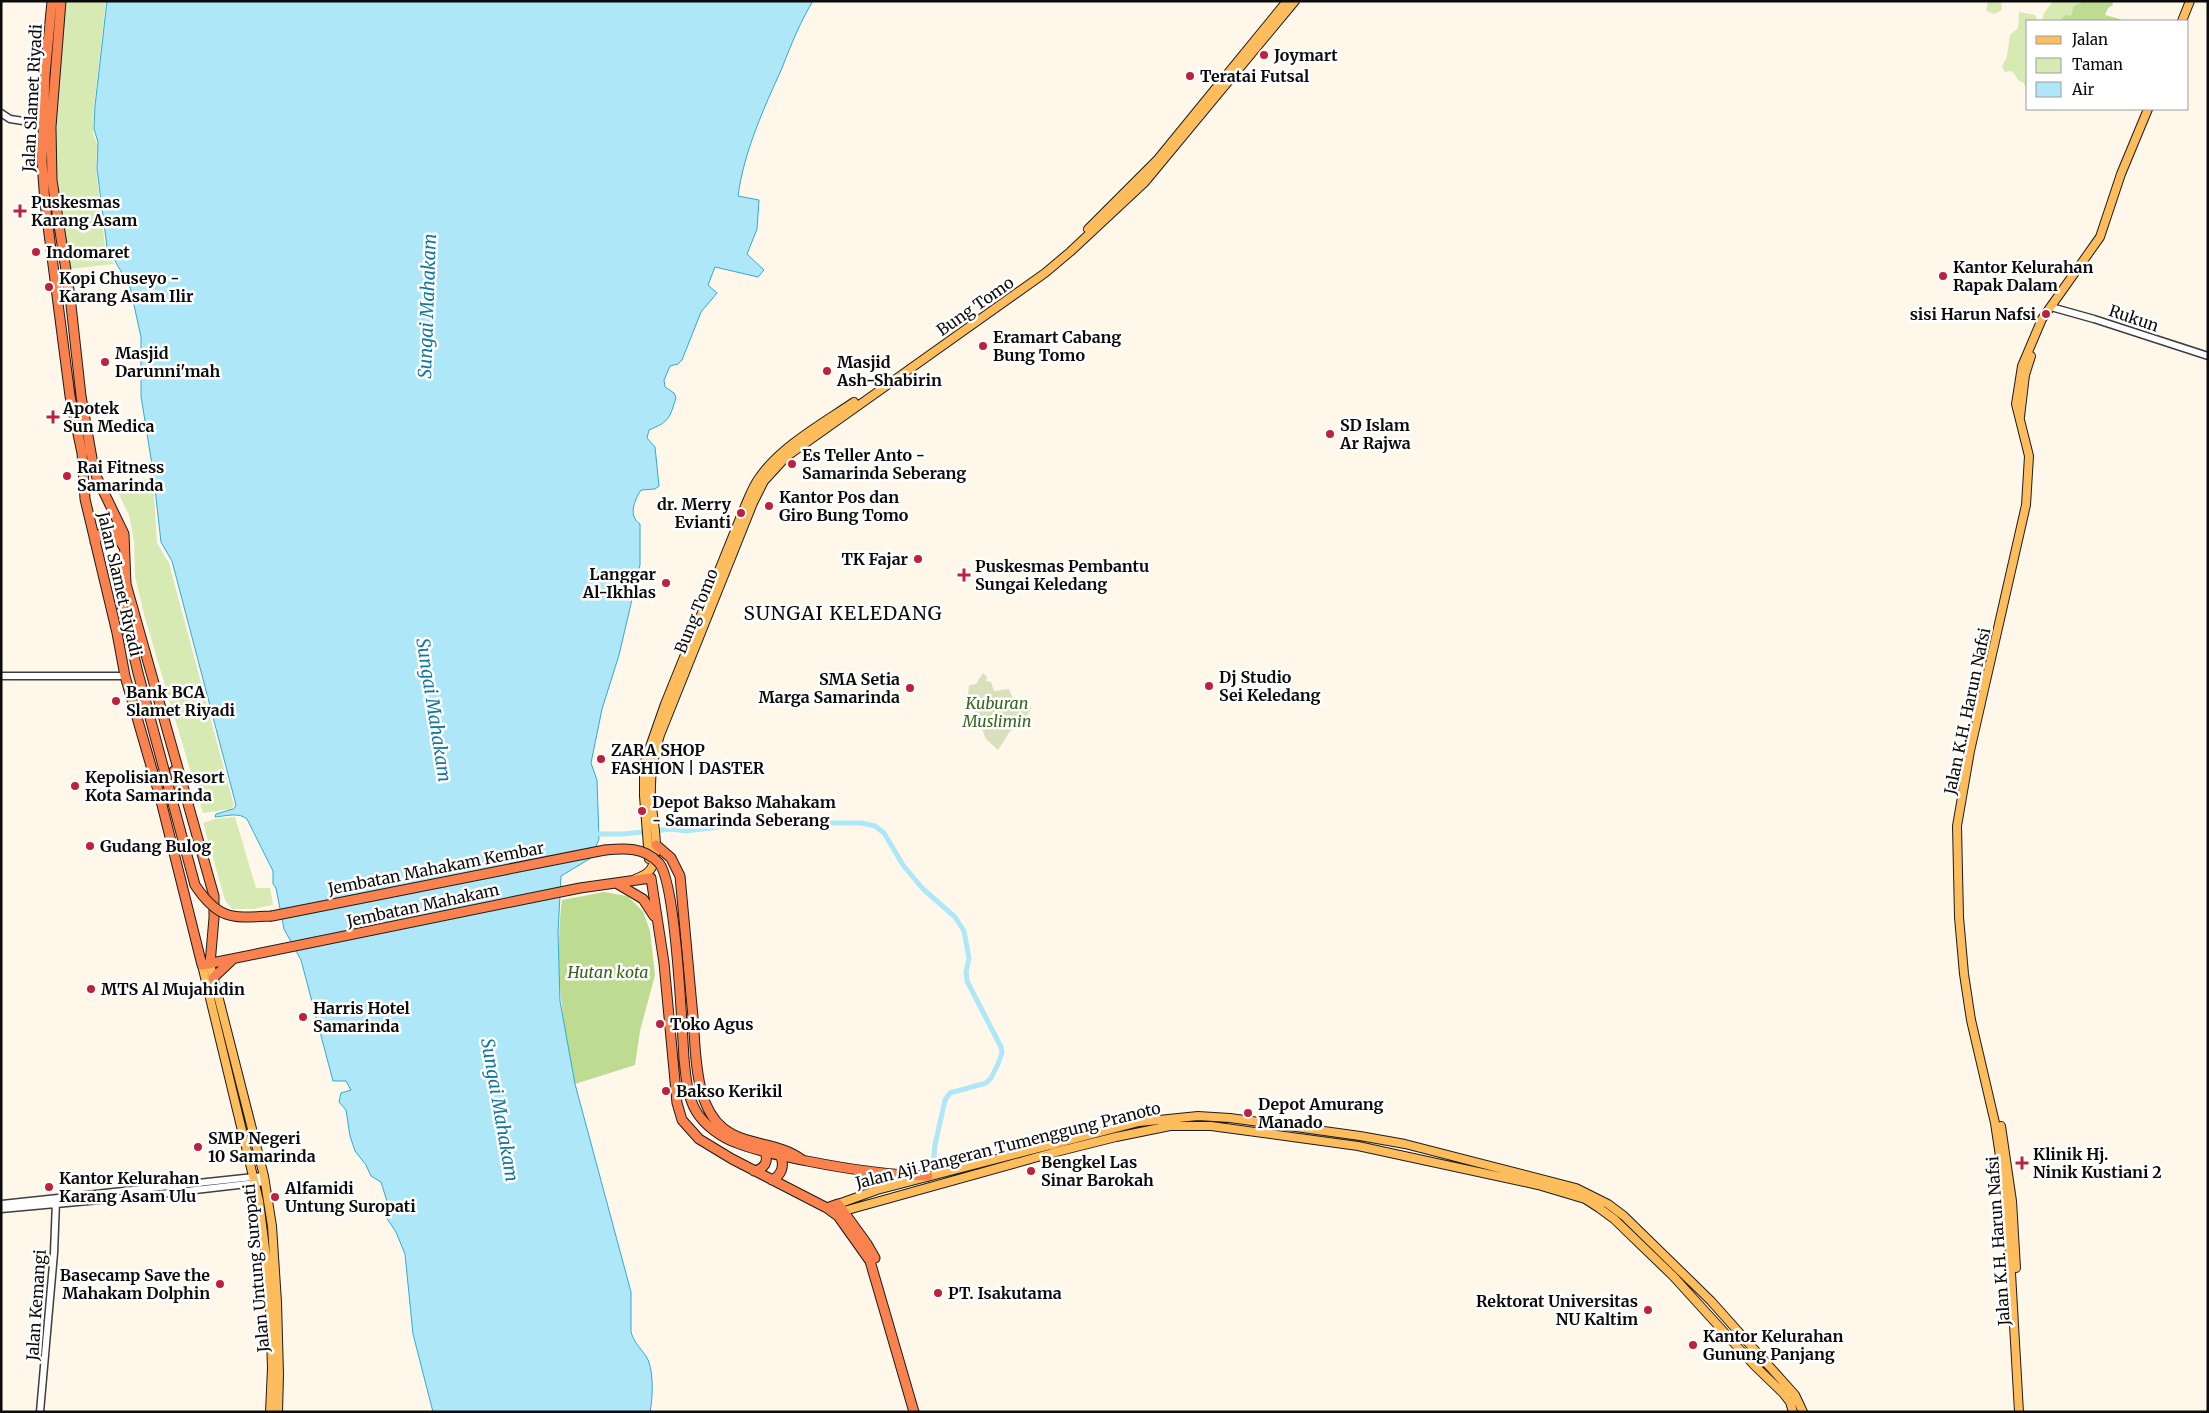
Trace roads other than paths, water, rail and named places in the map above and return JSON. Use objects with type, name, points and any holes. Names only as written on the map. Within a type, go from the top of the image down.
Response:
[{"type":"highway","name":"Jalan Slamet Riyadi","points":[[52,1],[51,164],[70,296],[80,396],[97,478],[122,526],[126,584],[214,896],[214,918],[204,962]]},
{"type":"highway","name":"Jalan Slamet Riyadi","points":[[61,1],[43,124],[42,162],[45,203],[70,396],[82,453],[85,499],[117,633],[125,676],[160,797],[204,962]]},
{"type":"highway","points":[[58,296],[70,296]]},
{"type":"highway","points":[[95,542],[104,531],[112,531],[118,536],[125,548]]},
{"type":"highway","name":"Jalan Slamet Riyadi","points":[[125,548],[120,567],[122,605],[136,665],[196,885],[212,906],[226,915],[242,918],[272,916]]},
{"type":"highway","points":[[160,797],[162,799],[172,798],[177,788],[162,724],[162,710]]},
{"type":"highway","points":[[656,845],[670,858],[680,876],[701,1092],[707,1108],[714,1119],[725,1130],[740,1137],[790,1152],[801,1160],[886,1174],[928,1176]]},
{"type":"highway","name":"Jembatan Mahakam Kembar","points":[[272,916],[606,850],[626,848],[642,851],[652,857],[665,873],[671,900],[684,1060],[690,1096],[696,1112],[721,1136],[736,1143],[801,1160]]},
{"type":"highway","points":[[650,874],[666,991],[677,1103],[682,1120],[699,1138],[754,1171],[841,1214],[868,1244],[876,1261],[920,1412]]},
{"type":"highway","name":"Jembatan Mahakam","points":[[204,962],[233,960],[580,888],[631,880],[650,874]]},
{"type":"highway","points":[[616,883],[642,899],[656,920]]},
{"type":"highway","points":[[213,978],[233,960]]},
{"type":"highway","points":[[754,1171],[765,1165],[767,1160],[765,1152]]},
{"type":"highway","points":[[772,1180],[782,1170],[783,1165],[780,1155]]},
{"type":"highway","points":[[826,1208],[838,1204],[841,1214],[870,1261],[914,1412]]},
{"type":"main road","name":"Bung Tomo","points":[[650,874],[654,863],[656,845],[651,796],[654,758],[666,721],[759,478],[788,449],[1068,250],[1147,170],[1217,92],[1286,6],[1296,1]]},
{"type":"main road","points":[[2182,20],[2190,1]]},
{"type":"main road","name":"Jalan K.H. Harun Nafsi","points":[[2023,1412],[2012,1201],[2006,1150],[1971,1020],[1966,990],[1960,935],[1957,826],[1970,751],[2026,505],[2029,456],[2020,417],[2016,411],[2016,404],[2030,345],[2042,319],[2053,307],[2100,237],[2121,174],[2148,110]]},
{"type":"main road","name":"Bung Tomo","points":[[650,874],[644,764],[665,704],[734,542]]},
{"type":"main road","name":"Jalan Slamet Riyadi","points":[[204,962],[213,978]]},
{"type":"main road","name":"Jalan Untung Suropati","points":[[204,962],[254,1180],[269,1280],[272,1368],[270,1412]]},
{"type":"main road","name":"Jalan Untung Suropati","points":[[213,978],[265,1179],[272,1226],[277,1302],[278,1412]]},
{"type":"main road","name":"Jalan Aji Pangeran Tumenggung Pranoto","points":[[838,1204],[876,1190],[928,1176],[966,1168],[1139,1122],[1169,1118],[1198,1116],[1230,1118],[1405,1144],[1576,1188],[1608,1204],[1624,1216],[1680,1270],[1795,1395],[1803,1412]]},
{"type":"main road","name":"Jalan K.H. Harun Nafsi","points":[[1998,1122],[2007,1203],[2019,1412]]},
{"type":"main road","name":"Jalan Aji Pangeran Tumenggung Pranoto","points":[[841,1214],[1116,1137],[1170,1126],[1211,1126],[1358,1146],[1538,1185],[1585,1200],[1614,1219],[1673,1276],[1754,1365],[1783,1393],[1790,1402],[1793,1412]]},
{"type":"main road","points":[[966,1168],[968,1177]]},
{"type":"main road","points":[[1673,1276],[1680,1270]]},
{"type":"street","points":[[1,114],[10,120],[43,124]]},
{"type":"street","name":"Rukun","points":[[2053,307],[2208,356]]},
{"type":"street","points":[[1,676],[125,676]]},
{"type":"street","points":[[1,1209],[265,1179]]},
{"type":"street","points":[[1,1204],[56,1202]]},
{"type":"street","name":"Jalan Kemangi","points":[[40,1412],[54,1253],[56,1202]]},
{"type":"water","name":"Sungai Mahakam","points":[[107,1],[813,1],[796,34],[762,114],[750,146],[741,179],[738,196],[759,200],[757,229],[747,254],[764,270],[758,277],[715,267],[708,285],[717,293],[701,312],[682,360],[678,364],[670,366],[664,380],[665,387],[674,393],[676,398],[672,411],[665,421],[649,430],[647,438],[655,447],[659,486],[655,489],[641,490],[634,503],[634,517],[640,524],[640,565],[619,655],[602,709],[591,763],[597,780],[599,839],[591,858],[561,876],[558,933],[560,1001],[575,1084],[631,1292],[631,1332],[635,1342],[649,1361],[652,1375],[650,1412],[433,1412],[413,1334],[405,1254],[396,1232],[386,1217],[390,1211],[381,1182],[371,1176],[366,1165],[355,1151],[350,1136],[346,1110],[339,1102],[341,1093],[351,1090],[346,1081],[333,1081],[301,960],[284,929],[276,888],[273,884],[273,871],[247,819],[236,815],[215,817],[216,814],[233,809],[236,806],[172,561],[161,542],[153,471],[141,396],[141,337],[130,287],[107,247],[97,169],[98,142],[94,129]]},
{"type":"waterway","points":[[594,834],[623,834],[672,829],[686,831],[741,824],[781,823],[861,823],[875,826],[884,833],[903,865],[922,888],[955,917],[964,931],[969,958],[966,972],[967,981],[1001,1047],[1002,1053],[991,1078],[986,1083],[950,1093],[945,1100],[935,1145],[933,1166],[926,1175]]},
{"type":"place","name":"Joymart","points":[[1264,55]]},
{"type":"place","name":"Teratai Futsal","points":[[1190,76]]},
{"type":"place","name":"Puskesmas Karang Asam","points":[[20,211]]},
{"type":"place","name":"Indomaret","points":[[36,252]]},
{"type":"place","name":"Kantor Kelurahan Rapak Dalam","points":[[1943,276]]},
{"type":"place","name":"Kopi Chuseyo - Karang Asam Ilir","points":[[49,287]]},
{"type":"place","name":"sisi Harun Nafsi","points":[[2046,314]]},
{"type":"place","name":"Eramart Cabang Bung Tomo","points":[[983,346]]},
{"type":"place","name":"Masjid Darunni'mah","points":[[105,362]]},
{"type":"place","name":"Masjid Ash-Shabirin","points":[[827,371]]},
{"type":"place","name":"Apotek Sun Medica","points":[[53,417]]},
{"type":"place","name":"SD Islam Ar Rajwa","points":[[1330,434]]},
{"type":"place","name":"Es Teller Anto - Samarinda Seberang","points":[[792,464]]},
{"type":"place","name":"Rai Fitness Samarinda","points":[[67,476]]},
{"type":"place","name":"Kantor Pos dan Giro Bung Tomo","points":[[769,506]]},
{"type":"place","name":"dr. Merry Evianti","points":[[741,513]]},
{"type":"place","name":"TK Fajar","points":[[918,559]]},
{"type":"place","name":"Puskesmas Pembantu Sungai Keledang","points":[[964,575]]},
{"type":"place","name":"Langgar Al-Ikhlas","points":[[666,583]]},
{"type":"place","name":"Dj Studio Sei Keledang","points":[[1209,686]]},
{"type":"place","name":"SMA Setia Marga Samarinda","points":[[910,688]]},
{"type":"place","name":"Bank BCA Slamet Riyadi","points":[[116,701]]},
{"type":"place","name":"ZARA SHOP FASHION | DASTER","points":[[601,759]]},
{"type":"place","name":"Kepolisian Resort Kota Samarinda","points":[[75,786]]},
{"type":"place","name":"Depot Bakso Mahakam - Samarinda Seberang","points":[[642,811]]},
{"type":"place","name":"Gudang Bulog","points":[[90,846]]},
{"type":"place","name":"MTS Al Mujahidin","points":[[91,989]]},
{"type":"place","name":"Harris Hotel Samarinda","points":[[303,1017]]},
{"type":"place","name":"Toko Agus","points":[[660,1024]]},
{"type":"place","name":"Bakso Kerikil","points":[[666,1091]]},
{"type":"place","name":"Depot Amurang Manado","points":[[1248,1113]]},
{"type":"place","name":"SMP Negeri 10 Samarinda","points":[[198,1147]]},
{"type":"place","name":"Klinik Hj. Ninik Kustiani 2","points":[[2022,1163]]},
{"type":"place","name":"Bengkel Las Sinar Barokah","points":[[1031,1171]]},
{"type":"place","name":"Kantor Kelurahan Karang Asam Ulu","points":[[49,1187]]},
{"type":"place","name":"Alfamidi Untung Suropati","points":[[275,1197]]},
{"type":"place","name":"Basecamp Save the Mahakam Dolphin","points":[[220,1284]]},
{"type":"place","name":"PT. Isakutama","points":[[938,1293]]},
{"type":"place","name":"Rektorat Universitas NU Kaltim","points":[[1648,1310]]},
{"type":"place","name":"Kantor Kelurahan Gunung Panjang","points":[[1693,1345]]},
{"type":"district","name":"SUNGAI KELEDANG","points":[[843,613]]},
{"type":"park label","name":"Kuburan Muslimin","points":[[997,712]]},
{"type":"park label","name":"Hutan kota","points":[[608,972]]}]
